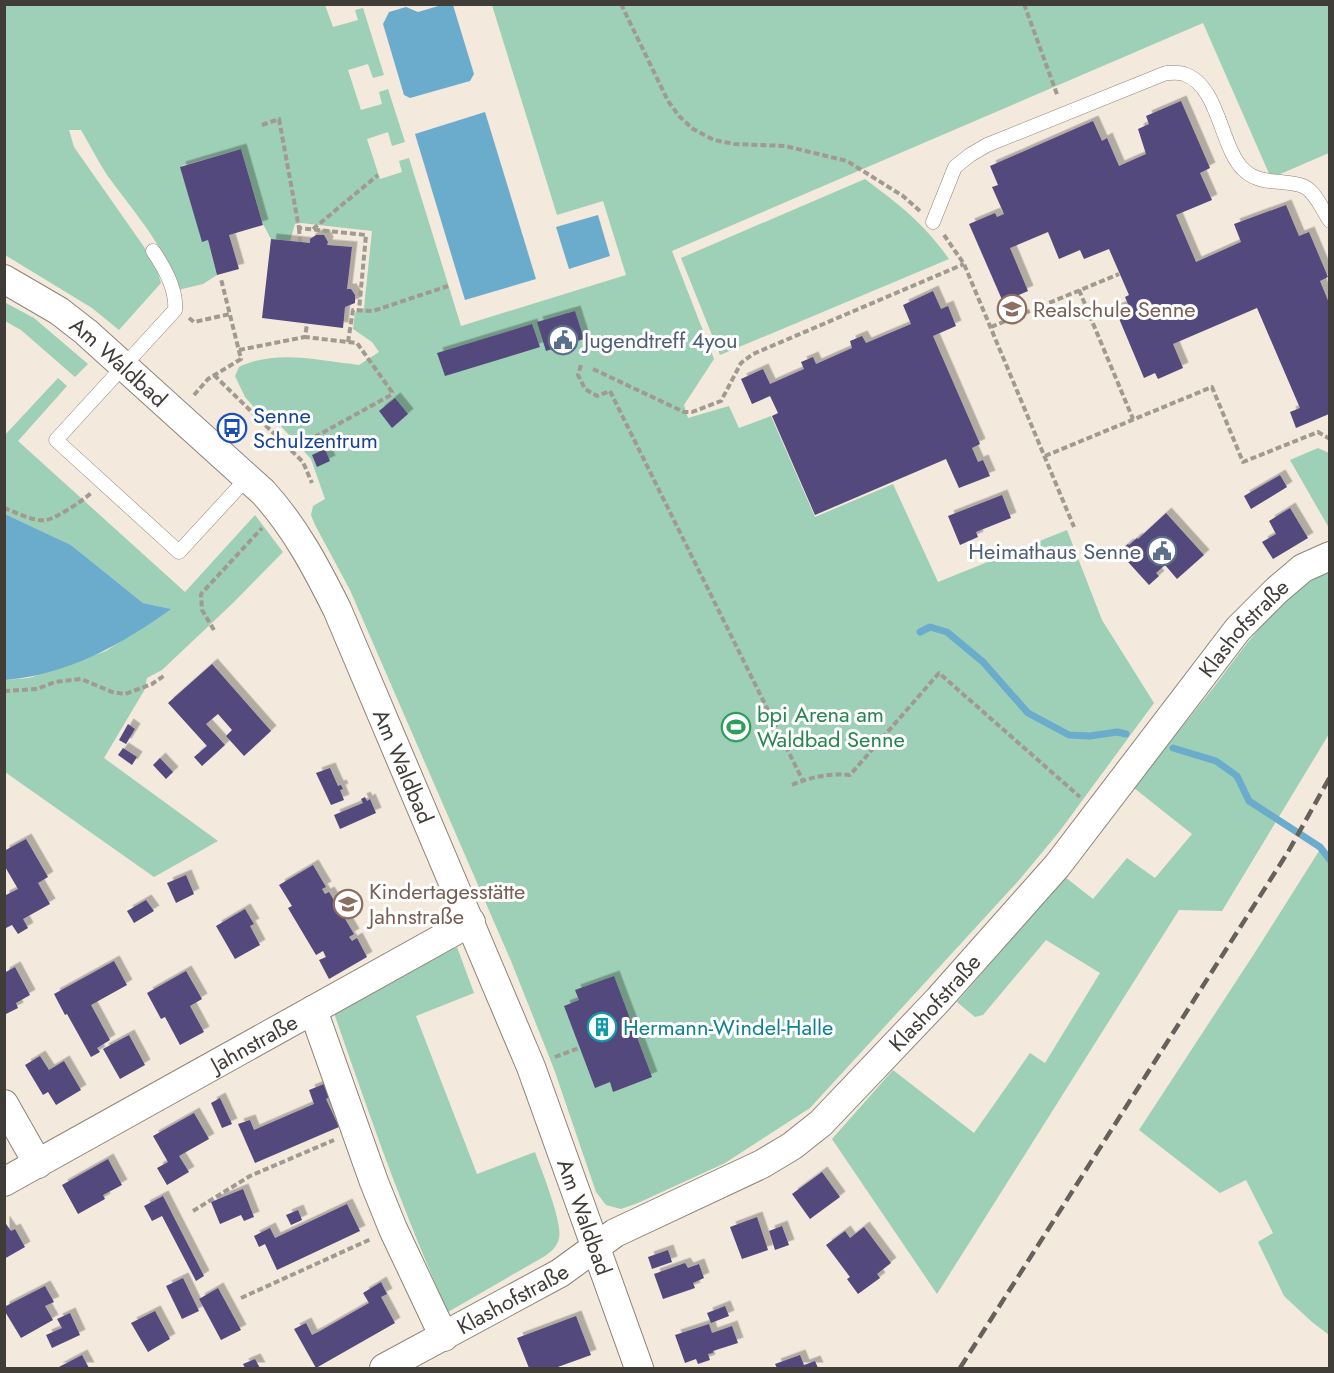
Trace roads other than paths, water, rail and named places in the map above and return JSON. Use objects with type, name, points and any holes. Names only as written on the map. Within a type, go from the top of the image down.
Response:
[{"type":"street","name":"Am Waldbad","points":[[4,279],[59,310],[124,365],[248,477],[279,510],[303,546],[337,609],[535,1077],[639,1368]]},
{"type":"street","name":"Klashofstraße","points":[[384,1368],[560,1273],[615,1233],[762,1164],[792,1146],[821,1123],[990,942],[1057,866],[1238,629],[1303,568],[1329,556]]},
{"type":"street","name":"Jahnstraße","points":[[4,1182],[471,922]]},
{"type":"street","name":"Klashofstraße","points":[[313,1010],[374,1182],[393,1229],[444,1337]]},
{"type":"street","points":[[4,1104],[38,1164]]},
{"type":"lane","points":[[933,222],[955,167],[970,154],[987,145],[1166,73],[1184,73],[1198,83],[1214,106],[1235,158],[1245,171],[1262,180],[1307,188],[1329,221]]},
{"type":"lane","points":[[153,251],[170,281],[176,309],[56,440],[179,552],[248,477]]},
{"type":"water","points":[[445,4],[453,5],[474,74],[470,81],[410,98],[404,95],[383,24],[389,12],[406,7],[418,12]]},
{"type":"water","points":[[485,112],[536,279],[465,300],[415,134]]},
{"type":"water","points":[[598,215],[610,256],[569,269],[556,227]]},
{"type":"water","points":[[5,514],[71,545],[143,603],[171,609],[133,635],[72,665],[28,677],[5,680]]},
{"type":"waterway","points":[[920,632],[930,627],[947,632],[983,662],[1028,713],[1069,735],[1090,736],[1117,732],[1126,734]]},
{"type":"waterway","points":[[1173,748],[1216,761],[1237,776],[1249,801],[1320,847],[1330,860]]},
{"type":"railway","points":[[960,1368],[1288,852],[1330,777]]},
{"type":"place","name":"Realschule Senne","points":[[1012,309]]},
{"type":"place","name":"Jugendtreff 4you","points":[[563,340]]},
{"type":"place","name":"Senne Schulzentrum","points":[[232,428]]},
{"type":"place","name":"Heimathaus Senne","points":[[1162,551]]},
{"type":"place","name":"bpi Arena am Waldbad Senne","points":[[736,727]]},
{"type":"place","name":"Kindertagesstätte Jahnstraße","points":[[348,904]]},
{"type":"place","name":"Hermann-Windel-Halle","points":[[602,1027]]}]
